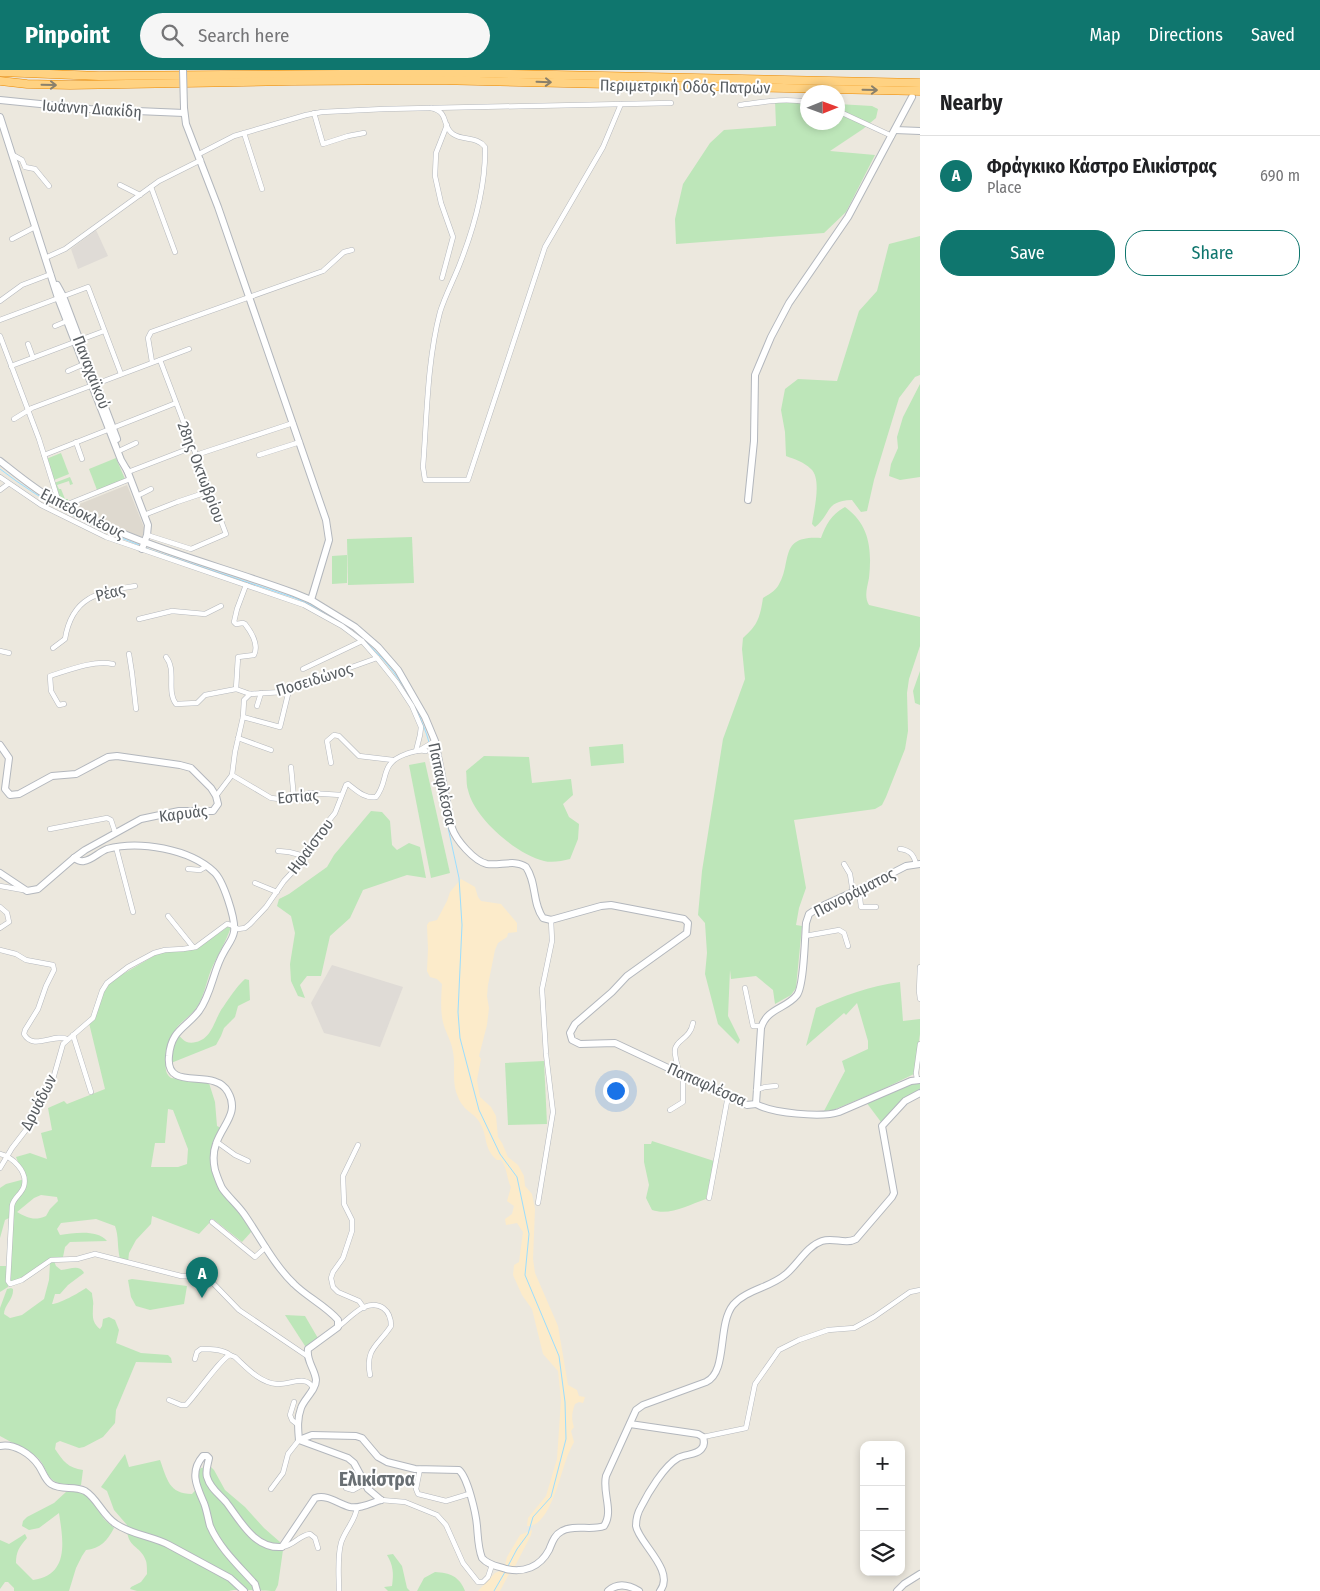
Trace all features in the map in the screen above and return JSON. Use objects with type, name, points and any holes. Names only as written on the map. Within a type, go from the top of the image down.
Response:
[{"type":"highway","name":"Περιμετρική Οδός Πατρών","points":[[0,72],[99,76],[465,73],[920,82]]},
{"type":"highway","name":"Περιμετρική Οδός Πατρών","points":[[0,81],[70,85],[445,80],[920,91]]},
{"type":"street","points":[[183,70],[186,124],[200,157],[325,517],[329,536],[311,600]]},
{"type":"street","points":[[748,500],[754,441],[755,376],[771,337],[789,303],[848,217],[912,98]]},
{"type":"street","name":"Ιωάννη Διακίδη","points":[[0,100],[90,109],[184,110]]},
{"type":"street","points":[[740,105],[770,100],[800,101]]},
{"type":"street","points":[[45,258],[66,249],[159,181],[244,133],[314,114],[375,109],[671,102]]},
{"type":"street","points":[[431,108],[441,112],[448,129],[455,135],[477,140],[485,147],[486,165],[477,212],[460,263],[441,309],[432,346],[423,467],[425,480],[468,480],[545,247],[603,147],[621,104]]},
{"type":"street","points":[[314,114],[324,144],[364,133]]},
{"type":"street","points":[[845,114],[893,133],[920,131]]},
{"type":"street","name":"Παναχαϊκού","points":[[0,117],[45,258],[121,450],[130,480],[148,525],[148,535]]},
{"type":"street","points":[[442,278],[453,237],[441,203],[435,176],[436,153],[447,124]]},
{"type":"street","points":[[244,133],[262,189]]},
{"type":"street","points":[[11,154],[22,160],[25,167],[35,169],[49,186]]},
{"type":"street","points":[[120,185],[140,195]]},
{"type":"street","points":[[151,187],[175,252]]},
{"type":"street","points":[[12,239],[35,227]]},
{"type":"street","points":[[152,362],[148,338],[151,332],[323,271],[344,252],[352,250]]},
{"type":"street","points":[[0,301],[22,285],[51,274]]},
{"type":"street","points":[[0,320],[88,287],[120,374]]},
{"type":"street","name":"Παναχαϊκού","points":[[60,297],[67,321],[78,341],[84,364],[94,385]]},
{"type":"street","points":[[55,326],[67,321]]},
{"type":"street","points":[[12,366],[104,331]]},
{"type":"street","points":[[0,336],[29,410],[61,505],[130,480]]},
{"type":"street","points":[[28,344],[33,358]]},
{"type":"street","points":[[14,419],[29,410],[189,349]]},
{"type":"street","name":"28ης Οκτωβρίου","points":[[148,535],[191,549],[226,534],[160,360]]},
{"type":"street","points":[[68,371],[84,364]]},
{"type":"street","points":[[44,455],[176,403]]},
{"type":"street","points":[[196,455],[293,423]]},
{"type":"street","name":"Παναχαϊκού","points":[[111,428],[121,460],[128,472]]},
{"type":"street","points":[[76,442],[82,459]]},
{"type":"street","points":[[259,455],[300,442]]},
{"type":"street","points":[[121,450],[136,443]]},
{"type":"street","points":[[128,472],[193,447]]},
{"type":"street","name":"Εμπεδοκλέους","points":[[0,461],[37,490],[61,505],[143,546]]},
{"type":"street","points":[[0,477],[41,505],[106,537],[142,551],[246,584],[304,605],[342,626],[362,641],[377,658],[412,706],[420,727],[421,751]]},
{"type":"street","points":[[0,490],[8,484]]},
{"type":"street","points":[[136,496],[152,489]]},
{"type":"street","points":[[144,515],[210,492]]},
{"type":"street","points":[[143,546],[148,535]]},
{"type":"street","name":"Παπαφλέσσα","points":[[143,546],[254,578],[311,600],[355,626],[378,647],[398,670],[425,717],[433,742],[452,828],[457,840],[487,864],[516,863],[526,867],[530,875],[537,910],[544,918],[551,920],[606,905],[684,918],[688,926],[687,933],[627,976],[612,992],[575,1024],[570,1033],[572,1040],[578,1044],[615,1043],[747,1105],[756,1104]]},
{"type":"street","points":[[236,689],[238,657],[254,655],[256,648],[253,637],[245,624],[236,624],[234,622],[246,584]]},
{"type":"street","name":"Ρέας","points":[[53,648],[65,639],[66,629],[72,616],[90,597],[106,591],[135,586]]},
{"type":"street","points":[[139,619],[172,611],[205,614],[221,606]]},
{"type":"street","points":[[303,668],[362,641]]},
{"type":"street","points":[[0,651],[9,653]]},
{"type":"street","points":[[129,654],[136,710]]},
{"type":"street","points":[[166,658],[170,664],[173,698],[176,704],[197,703],[205,695],[236,689],[250,694],[244,700],[243,717],[232,774],[216,796]]},
{"type":"street","name":"Ποσειδώνος","points":[[250,694],[289,690],[377,658]]},
{"type":"street","points":[[64,704],[59,705],[52,691],[50,676],[85,666],[113,664]]},
{"type":"street","points":[[243,717],[280,727],[289,690]]},
{"type":"street","points":[[257,706],[261,693]]},
{"type":"street","points":[[331,763],[331,753],[327,741],[334,735],[339,736],[359,756],[393,760],[421,751],[426,745],[433,742]]},
{"type":"street","points":[[238,738],[271,750]]},
{"type":"street","name":"Καρυάς","points":[[0,745],[10,758],[5,789],[11,795],[19,794],[48,777],[76,774],[108,757],[115,756],[192,768],[211,788],[218,804],[213,811],[179,811],[147,817],[132,823],[74,858],[38,889],[27,891]]},
{"type":"street","points":[[341,795],[346,784],[348,784],[358,793],[369,798],[376,798],[380,793],[388,767],[393,760]]},
{"type":"street","points":[[292,767],[294,799]]},
{"type":"street","name":"Εστίας","points":[[232,774],[267,796],[288,800],[309,793],[341,795]]},
{"type":"street","name":"Ηφαίστου","points":[[234,926],[238,929],[246,928],[266,907],[335,813],[341,795]]},
{"type":"street","points":[[50,829],[107,818],[111,820],[115,832]]},
{"type":"street","points":[[116,847],[133,912]]},
{"type":"street","points":[[74,858],[83,862],[102,851],[116,847],[154,847],[189,856],[207,866],[216,874],[222,884],[234,926],[234,933],[216,966],[204,1003],[198,1012],[176,1034],[169,1054],[169,1067],[174,1074],[181,1077],[217,1081],[224,1086],[232,1104],[232,1114],[217,1142],[214,1162],[220,1184],[242,1211],[282,1271],[295,1285],[334,1316],[338,1320],[338,1327]]},
{"type":"street","points":[[900,849],[906,849],[912,854],[918,864]]},
{"type":"street","points":[[278,851],[304,856]]},
{"type":"street","points":[[844,864],[850,874],[861,907],[876,907]]},
{"type":"street","name":"Πανοράματος","points":[[761,1026],[769,1014],[792,1000],[799,993],[807,918],[811,912],[856,892],[903,867],[918,864]]},
{"type":"street","points":[[188,869],[200,870],[207,866]]},
{"type":"street","points":[[0,872],[27,891]]},
{"type":"street","points":[[255,883],[277,892]]},
{"type":"street","points":[[0,886],[27,891]]},
{"type":"street","points":[[0,906],[7,913],[9,922],[0,928]]},
{"type":"street","points":[[168,916],[193,947]]},
{"type":"street","points":[[538,1202],[553,1112],[546,1054],[542,989],[552,941],[551,920]]},
{"type":"street","points":[[0,950],[1,952],[16,954],[26,960],[54,965],[54,970],[38,1010],[24,1034],[27,1039],[33,1042],[59,1038],[67,1039],[93,1018],[102,991],[110,980],[128,967],[154,953],[193,947],[203,943],[228,924],[234,926]]},
{"type":"street","points":[[805,936],[839,930],[844,933],[848,946]]},
{"type":"street","points":[[920,967],[920,999]]},
{"type":"street","points":[[745,988],[753,1026],[761,1026],[756,1090],[756,1104],[761,1107],[798,1113],[828,1115],[839,1112],[918,1079],[920,1044]]},
{"type":"street","points":[[670,1110],[683,1102],[681,1074],[675,1049],[690,1033],[693,1023]]},
{"type":"street","points":[[73,1035],[91,1092]]},
{"type":"street","name":"Δρυάδων","points":[[0,1168],[29,1126],[50,1086],[61,1048],[67,1039]]},
{"type":"street","points":[[756,1090],[776,1086]]},
{"type":"street","points":[[270,1490],[284,1473],[288,1454],[299,1440],[312,1435],[356,1436],[367,1442],[378,1457],[387,1462],[420,1469],[459,1470],[463,1474],[477,1524],[480,1555],[492,1565],[513,1570],[526,1569],[538,1564],[546,1555],[553,1540],[561,1532],[570,1528],[598,1528],[604,1526],[608,1516],[605,1488],[606,1476],[636,1410],[643,1405],[706,1382],[714,1377],[719,1367],[726,1317],[732,1306],[741,1298],[770,1285],[785,1275],[814,1245],[825,1240],[843,1242],[854,1240],[866,1228],[894,1193],[882,1126],[905,1102],[920,1093]]},
{"type":"street","points":[[709,1198],[728,1096]]},
{"type":"street","points":[[217,1142],[235,1155],[248,1161]]},
{"type":"street","points":[[358,1146],[343,1176],[344,1204],[352,1220],[352,1231],[342,1258],[331,1278],[332,1284],[338,1292],[359,1301],[364,1308]]},
{"type":"street","points":[[0,1154],[14,1160],[19,1167],[24,1183],[23,1188],[12,1204],[8,1281],[10,1284],[15,1284],[22,1280],[51,1260],[77,1259],[95,1254],[181,1276],[202,1277],[210,1280],[240,1310],[307,1356]]},
{"type":"street","points":[[212,1222],[255,1257],[266,1247]]},
{"type":"street","points":[[630,1424],[692,1433],[703,1437],[746,1428],[755,1384],[779,1350],[828,1330],[854,1328],[874,1318],[910,1292],[920,1290]]},
{"type":"street","points":[[299,1440],[297,1424],[301,1407],[315,1384],[315,1378],[307,1356],[308,1350],[364,1308],[377,1305],[383,1307],[388,1313],[391,1323],[390,1328],[376,1344],[369,1357],[370,1375]]},
{"type":"street","points":[[195,1359],[197,1352],[201,1349],[227,1352],[255,1375],[267,1382],[277,1384],[305,1380],[313,1388]]},
{"type":"street","points":[[169,1400],[186,1405],[224,1359],[230,1355]]},
{"type":"street","points":[[294,1402],[290,1415],[297,1424]]},
{"type":"street","points":[[660,1591],[664,1586],[664,1578],[655,1556],[638,1531],[636,1521],[640,1510],[660,1477],[675,1460],[700,1450],[704,1443],[703,1437]]},
{"type":"street","points":[[299,1440],[348,1458],[357,1468],[364,1484],[381,1500]]},
{"type":"street","points":[[0,1446],[6,1444],[27,1454],[39,1466],[51,1484],[58,1488],[84,1491],[106,1517],[116,1524],[137,1535],[169,1545],[230,1578],[244,1591]]},
{"type":"street","points":[[258,1591],[255,1584],[223,1548],[210,1524],[195,1478],[197,1466],[202,1456],[209,1458],[206,1473],[212,1486],[243,1527],[261,1541],[272,1546],[282,1547],[290,1545],[307,1534],[313,1535],[316,1538],[318,1548]]},
{"type":"street","points":[[420,1469],[416,1489],[418,1494],[446,1501],[469,1494]]},
{"type":"street","points":[[346,1488],[353,1490],[364,1484]]},
{"type":"street","points":[[282,1547],[315,1498],[328,1498],[345,1506],[357,1507],[381,1500],[395,1500],[437,1515],[446,1525],[463,1563],[478,1582],[486,1580],[492,1565]]},
{"type":"street","points":[[339,1591],[340,1549],[355,1516],[357,1507]]},
{"type":"street","points":[[897,1591],[920,1574]]},
{"type":"street","points":[[608,1591],[611,1588],[624,1585],[639,1591]]},
{"type":"shaded area","points":[[96,230],[108,256],[78,269],[71,249]]},
{"type":"shaded area","points":[[127,485],[145,530],[142,537],[117,528],[78,508],[77,505]]},
{"type":"shaded area","points":[[332,965],[403,987],[380,1047],[324,1033],[311,1003]]},
{"type":"green space","points":[[775,100],[800,102],[800,130],[845,130],[845,104],[872,106],[878,109],[876,118],[830,151],[875,155],[846,212],[824,233],[676,244],[675,219],[683,184],[710,143],[724,130],[776,126]]},
{"type":"green space","points":[[920,236],[920,375],[915,377],[899,398],[874,480],[867,511],[861,512],[852,500],[843,501],[832,506],[815,527],[812,524],[817,487],[814,474],[805,464],[786,456],[785,432],[781,410],[785,389],[798,379],[837,381],[859,311],[877,291],[889,244]]},
{"type":"green space","points":[[920,384],[920,477],[900,480],[889,476],[891,464],[898,448],[897,437],[903,417]]},
{"type":"green space","points":[[61,453],[69,474],[54,480],[46,459]]},
{"type":"green space","points":[[116,458],[125,479],[97,490],[89,469]]},
{"type":"green space","points":[[70,477],[73,484],[70,485],[69,481],[57,485],[65,499],[68,499],[68,501],[61,502],[54,483]]},
{"type":"green space","points":[[845,507],[860,522],[868,539],[870,568],[866,596],[869,605],[920,617],[920,646],[909,679],[907,693],[908,731],[905,749],[882,805],[875,809],[794,820],[806,888],[799,908],[796,925],[802,926],[796,988],[791,995],[775,1004],[773,990],[756,976],[731,979],[730,970],[728,1016],[740,1040],[738,1044],[718,1024],[705,974],[707,953],[705,923],[698,915],[702,871],[723,739],[745,679],[742,649],[743,638],[758,620],[763,598],[778,586],[792,546],[798,541],[807,538],[821,538],[830,520]]},
{"type":"green space","points":[[412,537],[414,583],[348,585],[347,539]]},
{"type":"green space","points":[[347,555],[347,583],[332,584],[332,556]]},
{"type":"green space","points":[[920,671],[920,705],[915,703],[913,691]]},
{"type":"green space","points":[[623,744],[624,763],[591,766],[589,747]]},
{"type":"green space","points":[[484,756],[529,757],[532,783],[571,779],[573,795],[563,804],[569,817],[579,824],[578,839],[570,859],[550,862],[533,857],[509,843],[487,823],[472,801],[467,788],[466,771]]},
{"type":"green space","points":[[425,762],[450,873],[431,878],[409,765]]},
{"type":"green space","points":[[371,811],[382,812],[390,821],[392,845],[397,850],[409,843],[420,847],[426,878],[407,875],[363,890],[350,918],[330,936],[321,976],[307,976],[300,985],[305,998],[298,996],[291,981],[290,964],[295,933],[291,916],[277,906],[279,899],[327,867],[334,855]]},
{"type":"green space","points":[[229,926],[231,927],[211,970],[199,1003],[195,1010],[175,1030],[181,1038],[186,1042],[192,1043],[201,1040],[209,1034],[221,1010],[245,979],[249,980],[250,1000],[238,1006],[235,1017],[224,1028],[216,1045],[166,1065],[166,1071],[171,1078],[209,1083],[215,1102],[217,1126],[221,1128],[214,1140],[211,1162],[232,1201],[252,1231],[242,1242],[213,1219],[199,1234],[152,1216],[151,1224],[136,1240],[129,1253],[128,1262],[120,1259],[115,1226],[96,1219],[61,1223],[57,1229],[60,1235],[91,1233],[103,1237],[107,1241],[70,1242],[65,1247],[63,1257],[56,1258],[12,1282],[10,1279],[11,1217],[5,1220],[0,1238],[0,1188],[6,1184],[25,1179],[16,1157],[30,1153],[47,1159],[41,1133],[52,1130],[48,1108],[64,1101],[67,1104],[105,1089],[89,1023],[101,995],[111,981],[159,953],[196,948]],"holes":[[[168,1109],[173,1110],[188,1149],[187,1164],[178,1167],[151,1167],[155,1143],[165,1143]],[[41,1195],[57,1197],[58,1201],[46,1216],[31,1218],[17,1212],[34,1198]]]},
{"type":"green space","points":[[900,982],[903,1021],[920,1019],[920,1034],[914,1074],[833,1110],[824,1111],[845,1071],[842,1061],[868,1049],[868,1041],[857,1003],[846,1015],[844,1013],[806,1046],[816,1008],[857,992]]},
{"type":"green space","points":[[544,1061],[547,1124],[508,1125],[505,1063]]},
{"type":"green space","points":[[920,1081],[920,1091],[881,1122],[866,1102],[907,1084]]},
{"type":"green space","points":[[652,1141],[714,1161],[706,1199],[672,1211],[652,1210],[646,1198],[649,1185],[644,1162],[644,1144],[651,1144]]},
{"type":"green space","points":[[54,1261],[61,1270],[77,1268],[84,1273],[68,1285],[60,1294],[55,1294],[52,1304],[86,1288],[92,1293],[95,1324],[100,1329],[103,1319],[109,1317],[115,1320],[119,1330],[116,1343],[141,1353],[168,1355],[172,1363],[136,1362],[116,1410],[115,1423],[103,1437],[79,1448],[60,1441],[56,1443],[55,1449],[63,1460],[73,1468],[83,1470],[81,1485],[63,1484],[54,1481],[38,1458],[0,1436],[0,1308],[7,1289],[11,1288],[13,1293],[4,1314],[10,1318],[22,1315],[44,1299],[49,1280],[50,1263]]},
{"type":"green space","points":[[0,1266],[6,1266],[8,1287],[0,1292]]},
{"type":"green space","points":[[128,1280],[187,1286],[184,1304],[150,1310],[136,1306],[131,1297]]},
{"type":"green space","points":[[285,1315],[305,1316],[319,1340],[307,1349]]},
{"type":"green space","points":[[125,1454],[129,1467],[160,1460],[170,1484],[178,1491],[184,1493],[192,1494],[199,1486],[198,1473],[201,1468],[211,1467],[225,1490],[280,1542],[283,1550],[278,1585],[275,1591],[137,1591],[130,1589],[141,1582],[147,1574],[146,1561],[131,1542],[127,1533],[127,1525],[114,1510],[107,1491],[101,1487]]},
{"type":"green space","points":[[66,1492],[87,1494],[104,1519],[114,1528],[109,1536],[99,1546],[86,1550],[76,1568],[69,1591],[14,1591],[14,1588],[8,1582],[5,1582],[0,1589],[0,1540],[9,1544],[25,1534],[27,1538],[18,1550],[16,1563],[33,1580],[45,1577],[59,1564],[62,1534],[59,1513],[39,1528],[29,1530],[22,1526],[23,1521],[27,1517],[54,1503]]},
{"type":"green space","points":[[393,1554],[402,1566],[407,1588],[410,1591],[388,1591],[384,1587],[392,1586],[391,1562],[387,1555]]},
{"type":"green space","points":[[435,1572],[453,1576],[460,1582],[465,1591],[417,1591],[424,1578]]},
{"type":"sand","points":[[461,879],[475,887],[481,901],[501,904],[517,923],[517,932],[508,933],[507,937],[498,943],[495,950],[488,985],[489,1008],[487,1025],[479,1056],[481,1059],[477,1080],[480,1097],[491,1107],[496,1116],[498,1137],[508,1157],[518,1165],[524,1176],[525,1186],[532,1194],[535,1209],[533,1259],[535,1273],[558,1326],[568,1385],[577,1390],[579,1396],[585,1397],[583,1403],[579,1402],[574,1407],[572,1418],[574,1427],[571,1431],[574,1442],[552,1500],[542,1519],[535,1524],[527,1526],[528,1518],[546,1496],[557,1459],[561,1400],[558,1371],[543,1354],[532,1309],[522,1295],[513,1275],[514,1265],[519,1262],[523,1232],[517,1223],[506,1225],[505,1219],[512,1214],[514,1206],[507,1201],[511,1187],[506,1170],[501,1160],[497,1160],[490,1151],[480,1123],[463,1106],[458,1097],[455,1086],[454,1058],[451,1042],[442,1016],[442,984],[437,979],[430,977],[427,971],[427,925],[429,922],[437,920],[450,892]]},
{"type":"sand","points":[[532,1530],[514,1568],[505,1565],[507,1557],[520,1535]]},
{"type":"sand","points":[[502,1570],[510,1572],[500,1591],[478,1591],[495,1573]]},
{"type":"waterway","points":[[0,469],[50,503],[102,530],[139,545]]},
{"type":"waterway","points":[[145,548],[295,598],[335,620]]},
{"type":"waterway","points":[[349,629],[376,651],[398,679],[416,709],[429,742]]},
{"type":"waterway","points":[[430,745],[459,878],[462,925],[458,1012],[460,1038],[479,1110],[500,1154],[517,1177],[529,1234],[525,1275],[559,1356],[565,1402],[566,1439],[551,1497],[533,1517],[528,1534],[508,1566]]},
{"type":"waterway","points":[[494,1591],[505,1572]]},
{"type":"place","name":"Φράγκικο Κάστρο Ελικίστρας","points":[[202,1298]]},
{"type":"district","name":"Ελικίστρα","points":[[377,1479]]}]
